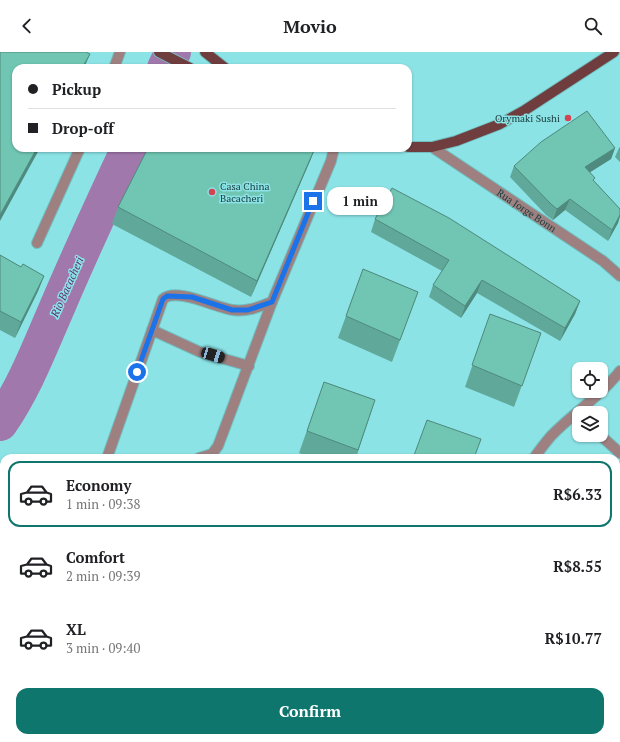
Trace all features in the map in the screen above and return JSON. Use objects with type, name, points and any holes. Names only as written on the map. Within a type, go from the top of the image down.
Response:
[{"type":"main road","points":[[159,52],[182,64]]},
{"type":"main road","points":[[205,52],[220,64]]},
{"type":"main road","points":[[412,147],[432,147],[456,141],[500,124],[525,110],[603,55],[614,52]]},
{"type":"street","points":[[116,64],[120,52]]},
{"type":"street","name":"Rua Jorge Bonn","points":[[432,147],[603,261],[620,276]]},
{"type":"street","points":[[37,243],[78,152]]},
{"type":"street","points":[[212,454],[218,446],[272,302],[331,161],[333,152]]},
{"type":"street","points":[[108,454],[163,299],[167,296],[192,297],[232,310],[248,310],[272,302]]},
{"type":"street","points":[[152,330],[200,352],[249,366]]},
{"type":"street","points":[[587,406],[620,371]]},
{"type":"street","points":[[537,454],[552,435],[572,420]]},
{"type":"street","points":[[608,442],[620,453]]},
{"type":"building","points":[[0,52],[86,52],[90,54],[84,64],[12,64],[12,152],[35,152],[0,215]]},
{"type":"building","points":[[587,111],[615,148],[585,167],[595,178],[593,180],[620,209],[620,215],[612,230],[570,199],[557,209],[514,166],[541,142]]},
{"type":"building","name":"Casa China Bacacheri","points":[[146,152],[313,152],[257,281],[118,207]]},
{"type":"building","points":[[392,188],[449,218],[580,301],[565,328],[482,280],[465,306],[433,285],[449,260],[375,219]]},
{"type":"building","points":[[0,255],[21,267],[23,264],[44,276],[21,322],[0,311]]},
{"type":"building","points":[[363,269],[418,292],[400,340],[346,316]]},
{"type":"building","points":[[490,314],[541,333],[522,386],[472,365]]},
{"type":"building","points":[[324,382],[375,400],[358,450],[307,431]]},
{"type":"building","points":[[427,420],[481,439],[475,454],[414,454]]},
{"type":"waterway","name":"Rio Bacacheri","points":[[167,64],[173,52]]},
{"type":"waterway","name":"Rio Bacacheri","points":[[0,423],[17,395],[32,365],[127,152]]},
{"type":"place","name":"Orymaki Sushi","points":[[568,118]]},
{"type":"place","name":"Casa China Bacacheri","points":[[212,192]]},
{"type":"route","points":[[137,372],[163,299],[167,296],[173,295],[192,297],[232,310],[248,310],[272,302],[313,201]]}]
